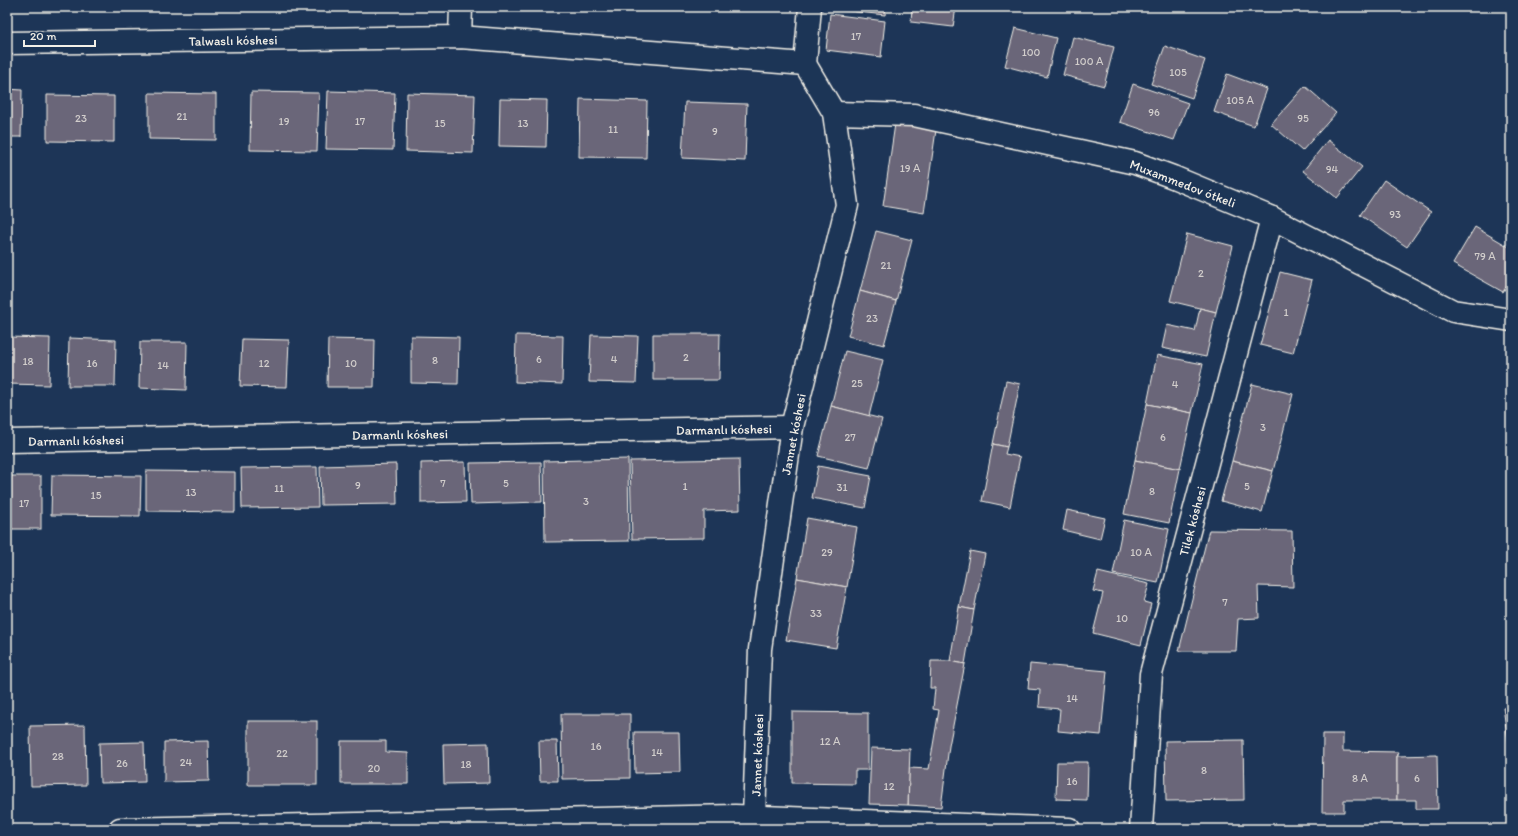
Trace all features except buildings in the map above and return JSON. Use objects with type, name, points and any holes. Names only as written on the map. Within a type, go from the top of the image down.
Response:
[{"type":"street","points":[[460,37],[462,7]]},
{"type":"street","points":[[805,64],[810,7]]},
{"type":"street","name":"Talwaslı kóshesi","points":[[7,43],[460,37],[805,64]]},
{"type":"street","name":"Jannet kóshesi","points":[[754,817],[760,649],[792,427],[847,205],[834,113],[805,64]]},
{"type":"street","name":"Muxammedov ótkeli","points":[[834,113],[914,115],[1135,163],[1272,218],[1453,311],[1511,320]]},
{"type":"street","name":"Tilek kóshesi","points":[[1141,829],[1151,674],[1272,218]]},
{"type":"street","name":"Darmanlı kóshesi","points":[[7,441],[792,427]]},
{"type":"street","points":[[120,829],[734,816],[1069,829]]}]
